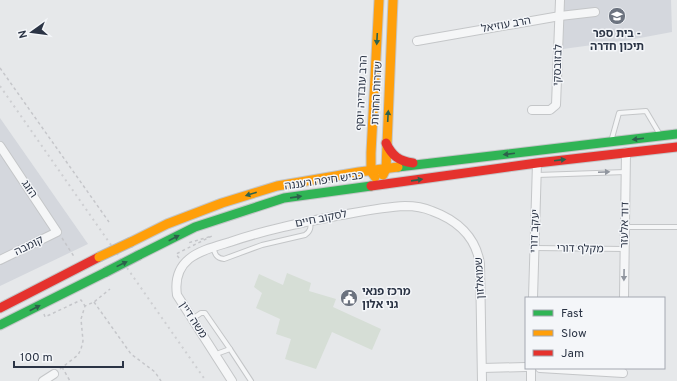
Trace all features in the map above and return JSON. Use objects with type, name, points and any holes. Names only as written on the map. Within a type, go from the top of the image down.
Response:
[{"type":"main road","name":"הרב עובדיה יוסף","points":[[371,171],[379,0]]},
{"type":"main road","name":"שדרות החרות","points":[[379,185],[386,169],[393,0]]},
{"type":"main road","name":"כביש חיפה רעננה","points":[[0,308],[167,224],[222,203],[277,186],[330,176],[422,164],[677,134]]},
{"type":"main road","points":[[386,143],[390,152],[402,162],[422,164]]},
{"type":"main road","name":"כביש חיפה רעננה","points":[[0,325],[195,227],[284,198],[537,163],[677,147]]},
{"type":"main road","points":[[371,171],[379,185]]},
{"type":"street","name":"לבזובסקי","points":[[532,110],[550,110],[556,105],[560,0]]},
{"type":"street","name":"הרב עוזיאל","points":[[417,41],[560,16],[595,12]]},
{"type":"street","name":"הזגג","points":[[0,146],[57,232]]},
{"type":"street","name":"דוד אלעזר","points":[[624,297],[626,152]]},
{"type":"street","name":"יעקב דורי","points":[[533,297],[537,163]]},
{"type":"street","name":"לסקוב חיים","points":[[213,247],[270,229],[358,212],[406,206],[432,211]]},
{"type":"street","name":"שמואלזון","points":[[432,211],[455,223],[467,233],[476,246],[479,254],[482,368]]},
{"type":"street","name":"קומבה","points":[[0,260],[57,232]]},
{"type":"street","points":[[183,265],[196,255],[213,247]]},
{"type":"street","name":"משה דיין","points":[[183,265],[176,284],[177,295],[232,381]]},
{"type":"street","points":[[482,381],[482,368],[525,367]]},
{"type":"street","points":[[531,369],[531,381]]},
{"type":"street","points":[[554,369],[623,374]]},
{"type":"street","points":[[43,381],[54,374]]},
{"type":"lane","points":[[610,142],[619,113],[646,111],[662,136]]},
{"type":"lane","points":[[537,175],[626,172]]},
{"type":"lane","points":[[213,247],[216,256],[224,258],[262,245],[305,235],[309,233],[311,228],[310,221]]},
{"type":"lane","points":[[625,227],[677,227]]},
{"type":"lane","name":"מקלף דורי","points":[[535,248],[625,249]]},
{"type":"lane","points":[[192,319],[201,313],[205,313],[251,381]]},
{"type":"lane","points":[[216,356],[219,353],[230,349]]},
{"type":"path","points":[[0,68],[109,222]]},
{"type":"path","points":[[57,232],[81,266]]},
{"type":"path","points":[[182,245],[212,236],[176,254],[183,265]]},
{"type":"path","points":[[54,374],[78,355],[82,349],[82,319],[85,306],[94,302],[110,289]]},
{"type":"path","points":[[94,302],[131,354],[155,372],[162,381]]},
{"type":"path","points":[[62,367],[70,381]]},
{"type":"shaded area","name":"בית ספר - תיכון חדרה","points":[[564,0],[671,0],[672,32],[629,40],[563,49]]},
{"type":"shaded area","points":[[0,118],[88,244],[0,286]]},
{"type":"shaded area","points":[[287,273],[311,283],[309,291],[336,299],[333,307],[381,329],[372,350],[332,332],[316,369],[285,359],[291,339],[276,334],[280,319],[256,308],[262,293],[254,287],[259,274],[283,285]]},
{"type":"railway","points":[[0,86],[206,381]]},
{"type":"traffic: fast","points":[[398,167],[677,134]]},
{"type":"traffic: fast","points":[[139,255],[195,227],[284,198],[371,186]]},
{"type":"traffic: fast","points":[[106,272],[139,255]]},
{"type":"traffic: fast","points":[[0,325],[106,272]]},
{"type":"traffic: slow","points":[[375,177],[371,171],[371,153],[379,0]]},
{"type":"traffic: slow","points":[[383,175],[386,169],[393,0]]},
{"type":"traffic: slow","points":[[131,242],[167,224],[222,203],[277,186],[398,167]]},
{"type":"traffic: slow","points":[[99,257],[131,242]]},
{"type":"traffic: jam","points":[[386,143],[393,155],[404,161],[413,163]]},
{"type":"traffic: jam","points":[[371,186],[537,163],[677,147]]},
{"type":"traffic: jam","points":[[0,308],[99,257]]},
{"type":"place","name":"בית ספר - תיכון חדרה","points":[[617,16]]},
{"type":"place","name":"מרכז פנאי גני אלון","points":[[349,298]]}]
